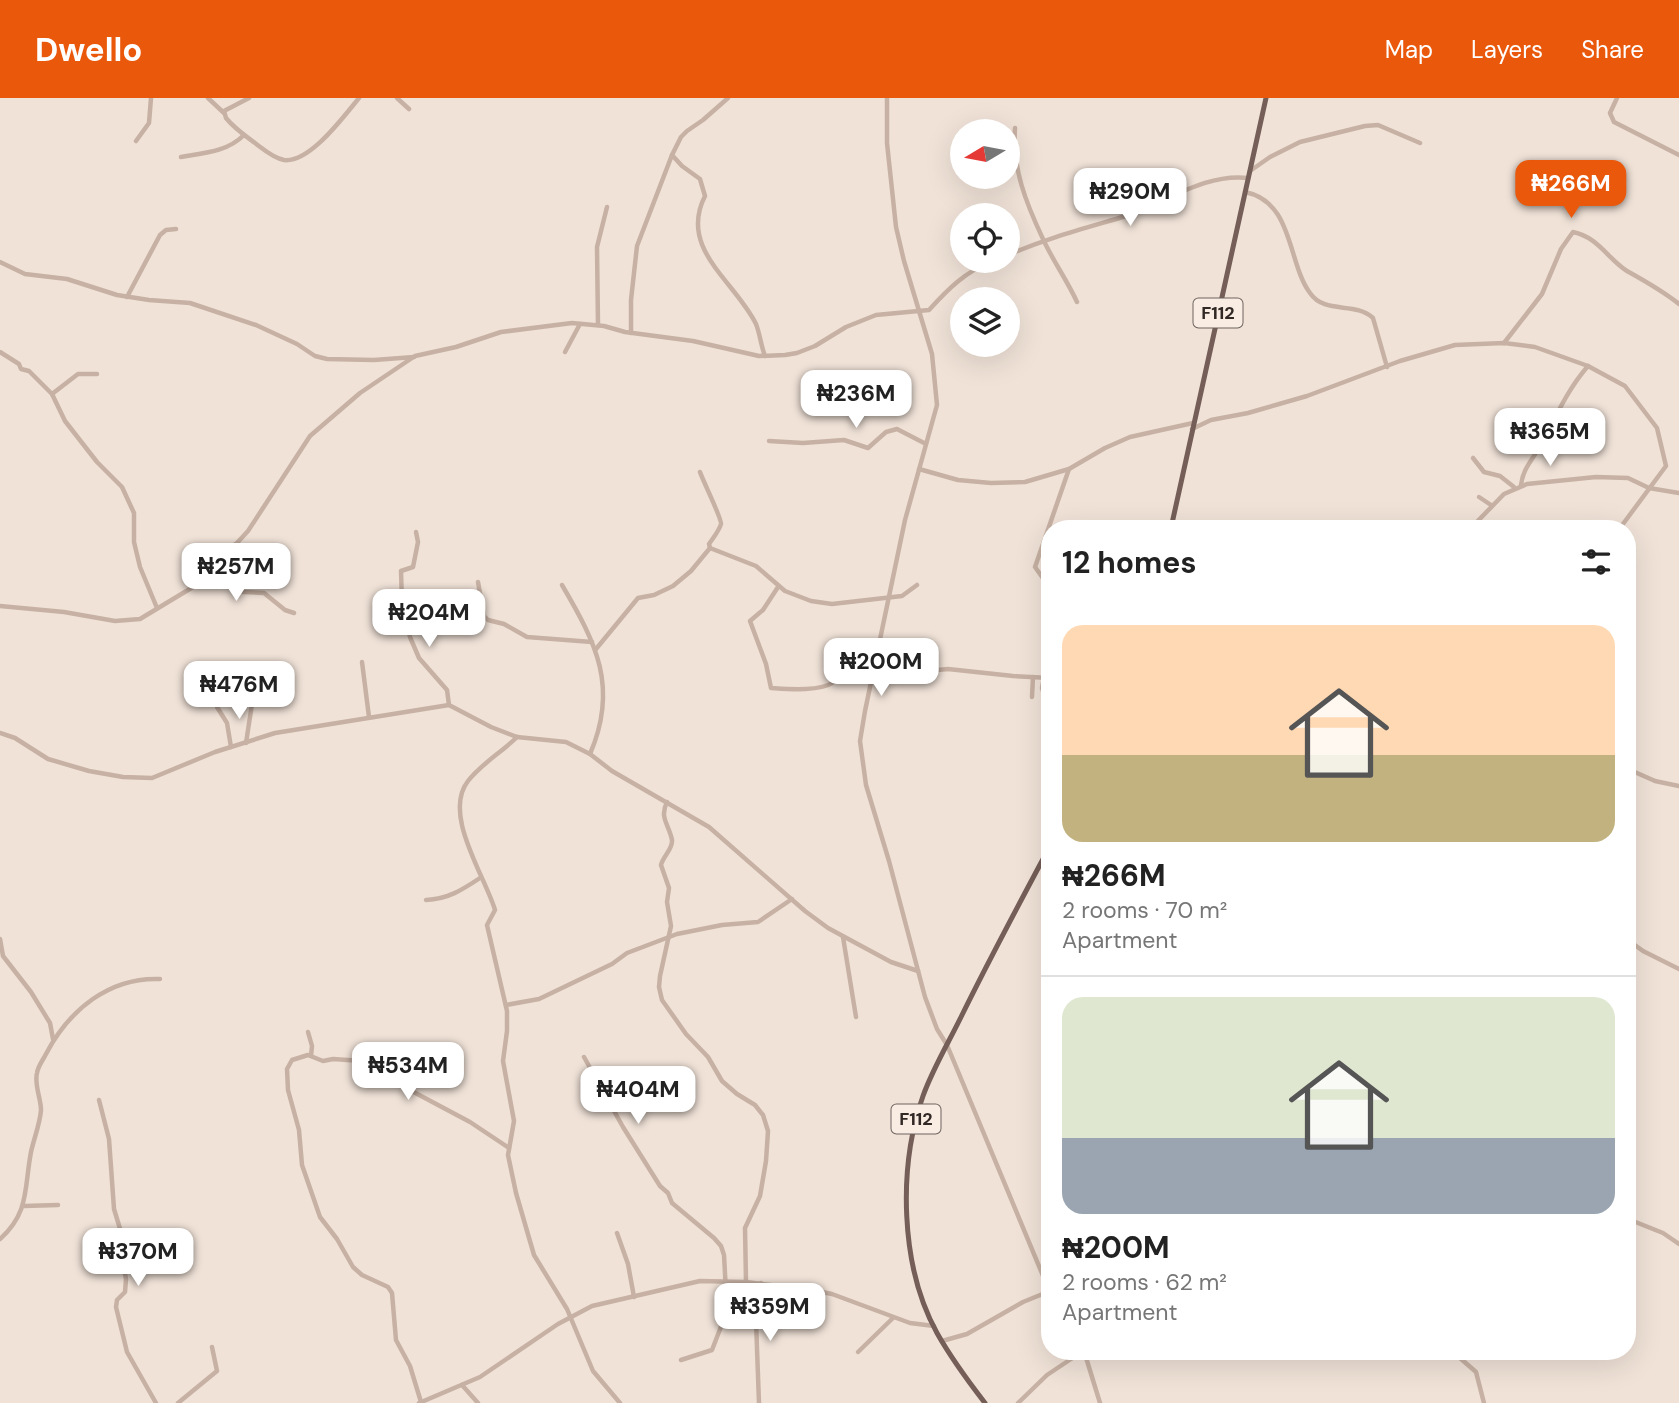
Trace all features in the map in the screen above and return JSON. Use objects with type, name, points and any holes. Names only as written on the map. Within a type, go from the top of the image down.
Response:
[{"type":"main road","name":"F112","points":[[1173,520],[1266,98]]},
{"type":"main road","name":"F112","points":[[985,1403],[934,1326],[912,1258],[907,1219],[907,1173],[918,1111],[932,1075],[988,961],[1041,863]]},
{"type":"street","points":[[136,141],[149,124],[151,98]]},
{"type":"street","points":[[208,98],[244,135],[284,160],[306,153],[359,98]]},
{"type":"street","points":[[224,113],[226,109],[249,98]]},
{"type":"street","points":[[397,98],[409,109]]},
{"type":"street","points":[[631,333],[631,300],[637,246],[672,155],[687,131],[728,98]]},
{"type":"street","points":[[887,98],[887,142],[896,227],[932,354],[937,388],[936,415],[905,520],[860,741],[863,768],[933,1021],[947,1045],[1041,1271]]},
{"type":"street","points":[[1617,98],[1610,113],[1614,122],[1679,155]]},
{"type":"street","points":[[1020,250],[1043,240],[1124,216],[1213,180],[1249,174],[1270,157],[1300,142],[1378,125],[1420,143]]},
{"type":"street","points":[[181,157],[224,148],[236,143],[244,135]]},
{"type":"street","points":[[672,155],[682,166],[700,178],[705,196],[696,213],[700,242],[756,325],[766,356]]},
{"type":"street","points":[[1020,183],[1043,240],[1067,279],[1077,302]]},
{"type":"street","points":[[1245,192],[1267,201],[1275,210],[1303,281],[1314,298],[1325,305],[1355,309],[1373,318],[1387,367]]},
{"type":"street","points":[[598,325],[597,247],[607,207]]},
{"type":"street","points":[[127,297],[160,235],[166,230],[176,229]]},
{"type":"street","points":[[1504,343],[1542,294],[1561,249],[1573,232],[1582,234],[1624,269],[1639,276],[1679,304]]},
{"type":"street","points":[[0,262],[25,274],[67,279],[127,297],[190,303],[256,325],[297,344],[315,356],[327,359],[397,359],[456,347],[501,332],[580,324],[693,341],[766,356],[797,353],[826,340],[846,327],[876,315],[929,310],[942,294],[967,273]]},
{"type":"street","points":[[565,352],[580,324]]},
{"type":"street","points":[[919,469],[958,480],[1001,483],[1041,479],[1069,469],[1114,443],[1145,433],[1248,413],[1307,396],[1455,345],[1504,343],[1535,347],[1588,366],[1625,386],[1657,428],[1666,466],[1626,520]]},
{"type":"street","points":[[0,352],[19,364],[22,369],[29,371],[52,394],[65,421],[128,496],[134,513],[134,542],[140,567],[157,608]]},
{"type":"street","points":[[0,606],[64,612],[115,621],[140,619],[194,587],[217,555],[236,544],[248,531],[310,436],[360,393],[415,356]]},
{"type":"street","points":[[397,359],[406,363]]},
{"type":"street","points":[[1521,485],[1524,470],[1561,404],[1588,366]]},
{"type":"street","points":[[52,394],[78,374],[97,374]]},
{"type":"street","points":[[769,441],[803,443],[844,440],[868,448],[886,432],[897,429],[926,444]]},
{"type":"street","points":[[1473,458],[1484,472],[1500,476],[1514,487]]},
{"type":"street","points":[[1051,520],[1069,469]]},
{"type":"street","points":[[596,649],[638,598],[654,595],[673,586],[710,548],[709,544],[720,527],[721,520],[700,472]]},
{"type":"street","points":[[1478,520],[1491,505],[1514,487],[1521,485],[1597,477],[1628,478],[1649,488],[1679,493]]},
{"type":"street","points":[[1479,497],[1491,505]]},
{"type":"street","points":[[416,532],[418,542],[413,566],[401,571],[404,612],[414,647],[427,669],[447,690],[449,705]]},
{"type":"street","points":[[236,544],[239,558],[237,579],[243,593],[264,593],[285,610],[294,613]]},
{"type":"street","points":[[710,548],[756,566],[778,587],[796,596],[827,604],[906,594],[917,584]]},
{"type":"street","points":[[1041,550],[1035,567],[1041,575]]},
{"type":"street","points":[[478,582],[484,616],[488,620],[504,624],[527,637],[592,642]]},
{"type":"street","points":[[562,585],[596,649],[600,663],[604,698],[599,728],[590,754]]},
{"type":"street","points":[[778,587],[763,610],[750,621],[766,664],[771,688],[821,687],[834,681],[854,661],[875,666]]},
{"type":"street","points":[[362,662],[369,718]]},
{"type":"street","points":[[873,676],[948,668],[1041,677]]},
{"type":"street","points":[[1032,697],[1033,677]]},
{"type":"street","points":[[246,743],[254,691]]},
{"type":"street","points":[[0,733],[15,738],[48,759],[106,775],[159,777],[231,747],[275,733],[449,705],[517,737],[566,742],[590,754],[612,771],[709,827],[816,920],[842,937],[891,962],[918,971]]},
{"type":"street","points":[[217,708],[227,723],[231,747]]},
{"type":"street","points":[[517,737],[472,776],[463,788],[459,801],[461,820],[480,878],[495,910],[487,922],[487,927],[506,1005],[507,1031],[503,1061],[514,1121],[509,1148],[516,1193],[530,1244],[570,1318],[593,1371],[620,1403]]},
{"type":"street","points":[[1636,773],[1662,784],[1679,786]]},
{"type":"street","points":[[667,802],[663,820],[672,840],[661,865],[669,888],[667,902],[671,926],[659,993],[686,1034],[708,1057],[723,1082],[755,1105],[766,1124],[766,1161],[760,1196],[745,1228],[746,1282]]},
{"type":"street","points":[[426,900],[455,894],[480,878]]},
{"type":"street","points":[[506,1005],[539,999],[612,964],[627,953],[670,937],[722,925],[758,922],[792,899]]},
{"type":"street","points":[[842,937],[856,1017]]},
{"type":"street","points":[[0,939],[3,956],[31,992],[50,1023],[54,1040]]},
{"type":"street","points":[[1636,946],[1679,969]]},
{"type":"street","points":[[0,1239],[17,1221],[23,1206],[31,1154],[41,1114],[37,1074],[54,1040],[73,1014],[97,995],[133,980],[160,979]]},
{"type":"street","points":[[308,1032],[312,1046],[311,1056]]},
{"type":"street","points":[[509,1148],[470,1122],[376,1072],[362,1061],[323,1061],[311,1056],[292,1060],[286,1075],[299,1130],[300,1157],[311,1196],[320,1217],[353,1267],[362,1275],[388,1287],[392,1293],[396,1340],[410,1366],[419,1402],[488,1372],[592,1306],[699,1281],[761,1283],[832,1294],[893,1318],[934,1326]]},
{"type":"street","points":[[584,1057],[623,1127],[672,1203],[721,1246],[727,1311],[714,1346],[706,1353],[681,1360]]},
{"type":"street","points":[[99,1100],[109,1139],[114,1209],[121,1232],[121,1254],[126,1279],[125,1293],[117,1300],[116,1307],[127,1352],[156,1403]]},
{"type":"street","points":[[23,1206],[58,1205]]},
{"type":"street","points":[[1636,1222],[1663,1233],[1679,1244]]},
{"type":"street","points":[[617,1233],[628,1264],[634,1297]]},
{"type":"street","points":[[759,1403],[756,1321],[761,1283]]},
{"type":"street","points":[[942,1341],[967,1334],[1041,1293]]},
{"type":"street","points":[[858,1352],[893,1318]]},
{"type":"street","points":[[178,1403],[217,1370],[212,1347]]},
{"type":"street","points":[[1018,1403],[1047,1375],[1070,1360]]},
{"type":"street","points":[[1086,1360],[1100,1403]]},
{"type":"street","points":[[1462,1360],[1476,1372],[1484,1403]]},
{"type":"street","points":[[462,1385],[478,1403]]}]
